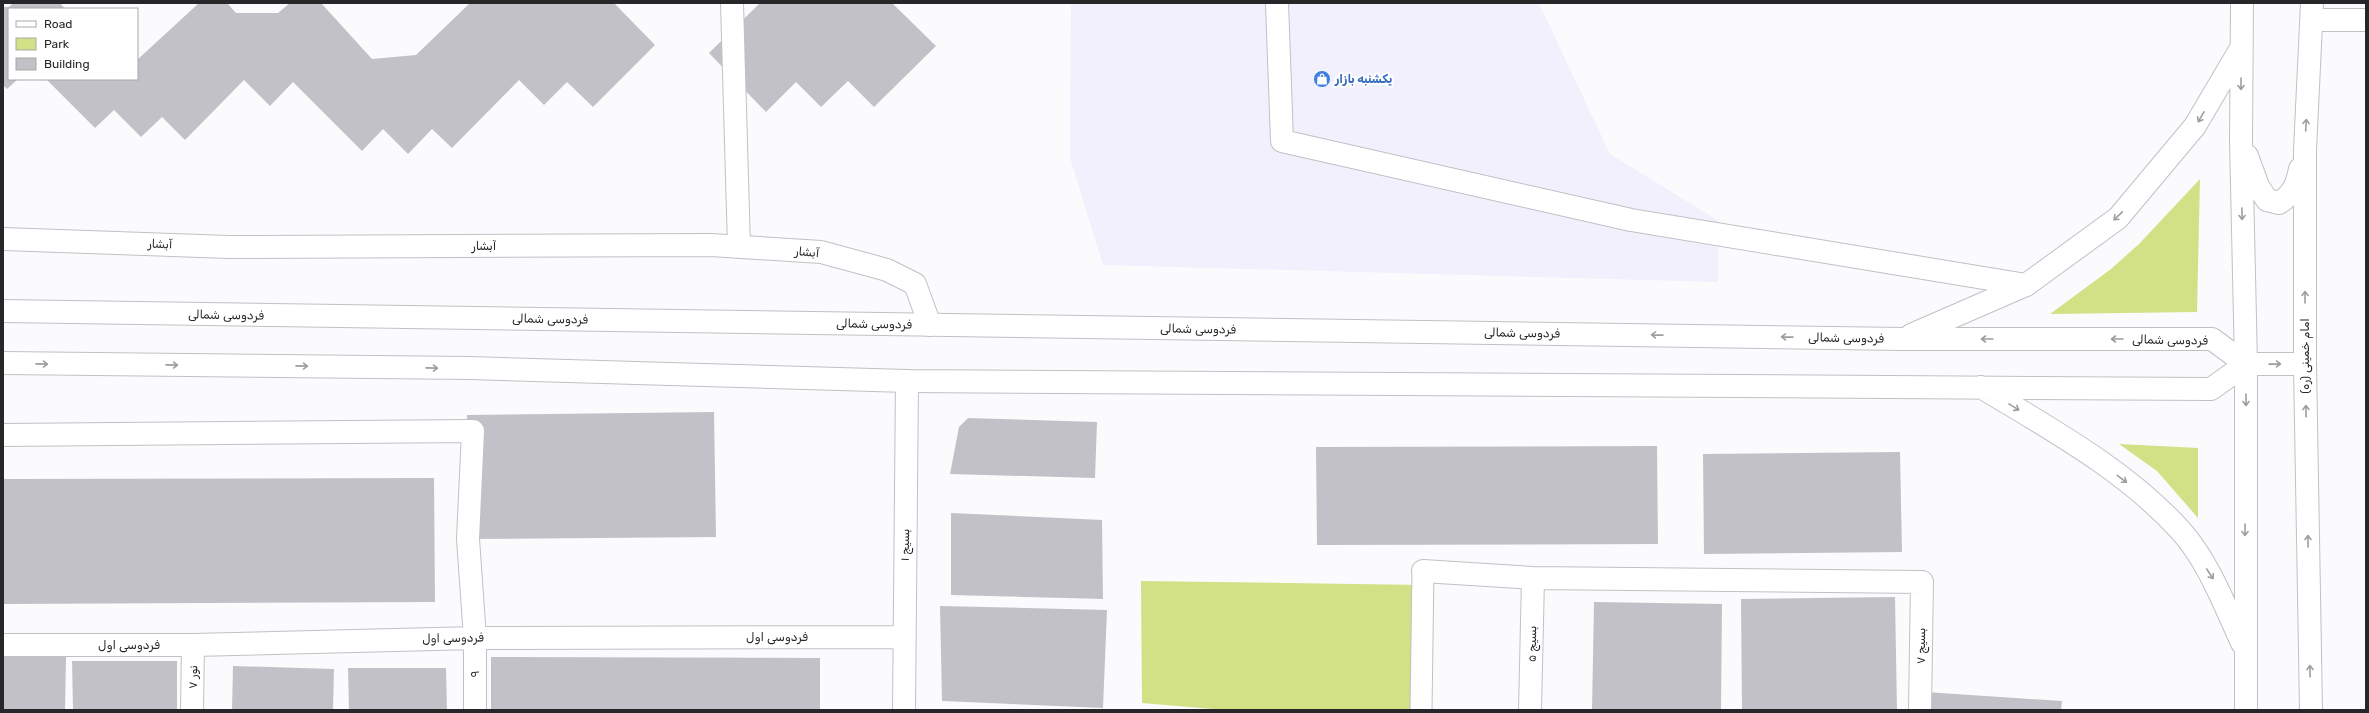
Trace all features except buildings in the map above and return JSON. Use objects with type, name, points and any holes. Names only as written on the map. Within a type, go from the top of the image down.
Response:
[{"type":"main road","points":[[732,3],[738,247]]},
{"type":"main road","points":[[1277,3],[1282,141],[1631,220],[2026,285]]},
{"type":"main road","points":[[2242,3],[2241,140],[2246,364],[2246,710]]},
{"type":"main road","points":[[2312,11],[2366,20]]},
{"type":"main road","name":"امام خمینی (ره)","points":[[2310,710],[2305,364],[2304,150],[2312,11]]},
{"type":"main road","points":[[1903,339],[2026,285],[2118,218],[2195,126],[2241,47]]},
{"type":"main road","points":[[2241,140],[2258,186],[2267,200],[2279,203],[2288,198],[2297,184],[2304,150]]},
{"type":"main road","name":"آبشار","points":[[3,239],[229,247],[711,245],[821,252],[887,270],[915,284],[930,325]]},
{"type":"main road","name":"فردوسی شمالی","points":[[3,311],[1903,339],[2212,339],[2246,364]]},
{"type":"main road","points":[[3,363],[470,368],[907,381],[1981,386],[2211,389],[2246,364],[2305,364]]},
{"type":"main road","name":"بسیج ۱","points":[[904,710],[903,637],[907,381]]},
{"type":"main road","points":[[1981,386],[2084,450],[2137,491],[2181,531],[2215,582],[2245,651]]},
{"type":"main road","name":"۹","points":[[3,435],[473,431],[468,539],[475,638],[476,710]]},
{"type":"main road","points":[[1423,571],[1533,578]]},
{"type":"main road","name":"بسیج ۷","points":[[1533,578],[1922,582],[1920,710]]},
{"type":"main road","name":"بسیج ۵","points":[[1530,710],[1533,578]]},
{"type":"main road","name":"فردوسی اول","points":[[3,645],[193,645],[475,638],[903,637]]},
{"type":"main road","name":"نور ۷","points":[[192,710],[193,645]]},
{"type":"lane","points":[[1421,710],[1423,571]]},
{"type":"shaded area","name":"یکشنبه بازار","points":[[1071,3],[1539,3],[1610,154],[1719,221],[1718,282],[1103,265],[1070,158]]},
{"type":"green space","points":[[2200,179],[2197,312],[2050,314],[2111,269],[2139,244]]},
{"type":"green space","points":[[2119,444],[2198,448],[2198,518],[2157,471]]},
{"type":"green space","points":[[1141,581],[1423,585],[1421,710],[1224,710],[1142,703]]},
{"type":"place","name":"یکشنبه بازار","points":[[1322,79]]}]
